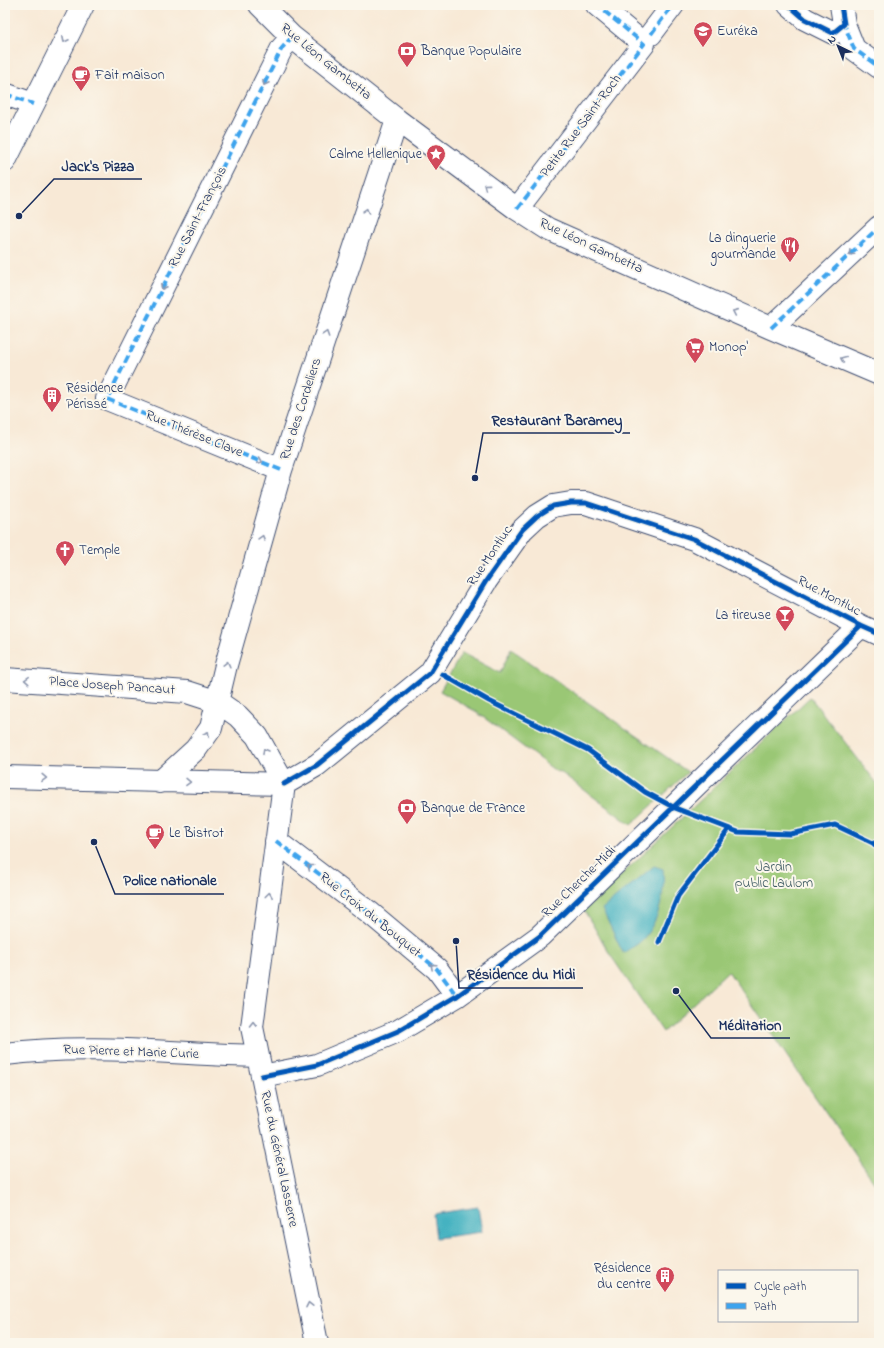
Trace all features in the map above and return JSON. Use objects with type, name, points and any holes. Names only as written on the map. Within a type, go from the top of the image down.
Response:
[{"type":"street","points":[[5,161],[83,5]]},
{"type":"street","name":"Rue Léon Gambetta","points":[[260,5],[292,37],[397,120],[517,209],[548,229],[771,328],[879,374]]},
{"type":"street","points":[[597,5],[647,39]]},
{"type":"street","name":"Petite Rue Saint-Roch","points":[[517,209],[673,5]]},
{"type":"street","points":[[789,5],[805,19],[833,33],[843,14]]},
{"type":"street","points":[[843,14],[854,49],[879,67]]},
{"type":"street","name":"Rue Saint-François","points":[[107,399],[278,55],[292,37]]},
{"type":"street","points":[[5,94],[33,104]]},
{"type":"street","name":"Rue des Cordeliers","points":[[218,702],[226,665],[281,470],[397,120]]},
{"type":"street","points":[[771,328],[879,227]]},
{"type":"street","name":"Rue Thérèse Clave","points":[[107,399],[281,470]]},
{"type":"street","name":"Rue Montluc","points":[[284,784],[317,765],[430,673],[486,581],[522,530],[537,516],[553,506],[571,503],[586,503],[694,539],[870,630]]},
{"type":"street","name":"Rue Cherche-Midi","points":[[260,1066],[325,1062],[398,1031],[457,996],[540,936],[870,630]]},
{"type":"street","name":"Place Joseph Pancaut","points":[[5,679],[186,692],[218,702],[238,716],[257,736],[284,784]]},
{"type":"street","points":[[160,782],[203,741],[211,728],[218,702]]},
{"type":"street","points":[[5,777],[284,784]]},
{"type":"street","name":"Rue du Général Lasserre","points":[[284,784],[252,1027],[317,1343]]},
{"type":"street","name":"Rue Croix du Bouquet","points":[[276,841],[369,912],[437,969],[457,996]]},
{"type":"street","name":"Rue Pierre et Marie Curie","points":[[5,1054],[31,1050],[82,1049],[260,1066]]},
{"type":"green space","points":[[511,649],[688,772],[631,825],[475,711],[440,691],[462,653],[500,673]]},
{"type":"green space","name":"Jardin public Laulom","points":[[810,697],[879,786],[879,1189],[728,971],[663,1032],[611,956],[584,910]]},
{"type":"water","points":[[654,866],[663,869],[662,897],[657,915],[654,923],[643,939],[623,953],[602,909]]},
{"type":"water","points":[[478,1207],[482,1232],[436,1238],[433,1214]]},
{"type":"marked path","points":[[517,209],[644,44],[597,5]]},
{"type":"marked path","points":[[651,34],[673,5]]},
{"type":"marked path","points":[[843,21],[854,49],[879,67]]},
{"type":"marked path","points":[[281,470],[107,399],[282,48],[292,37]]},
{"type":"marked path","points":[[5,94],[33,104]]},
{"type":"marked path","points":[[771,328],[879,227]]},
{"type":"marked path","points":[[276,841],[369,912],[437,969],[457,996]]},
{"type":"cycle path","points":[[789,5],[805,19],[833,33],[844,24],[841,5]]},
{"type":"cycle path","points":[[284,784],[317,765],[430,673],[486,581],[522,530],[537,516],[553,506],[571,503],[586,503],[694,539],[879,634]]},
{"type":"cycle path","points":[[262,1076],[317,1065],[398,1031],[457,996],[540,936],[861,626]]},
{"type":"cycle path","points":[[442,674],[489,701],[588,750],[645,792],[675,808],[738,832],[790,834],[835,825],[873,843],[879,849]]},
{"type":"cycle path","points":[[659,942],[678,896],[729,829]]},
{"type":"place","name":"Euréka","points":[[703,48]]},
{"type":"place","name":"Banque Populaire","points":[[407,68]]},
{"type":"place","name":"Fait maison","points":[[81,92]]},
{"type":"place","name":"Calme Hellenique","points":[[436,171]]},
{"type":"place","name":"Jack's Pizza","points":[[19,216]]},
{"type":"place","name":"La dinguerie gourmande","points":[[790,263]]},
{"type":"place","name":"Monop'","points":[[695,364]]},
{"type":"place","name":"Résidence Périssé","points":[[52,413]]},
{"type":"place","name":"Restaurant Baramey","points":[[475,478]]},
{"type":"place","name":"Temple","points":[[65,567]]},
{"type":"place","name":"La tireuse","points":[[785,632]]},
{"type":"place","name":"Banque de France","points":[[407,825]]},
{"type":"place","name":"Police nationale","points":[[94,842]]},
{"type":"place","name":"Le Bistrot","points":[[155,850]]},
{"type":"place","name":"Résidence du Midi","points":[[456,941]]},
{"type":"place","name":"Méditation","points":[[676,991]]},
{"type":"place","name":"Résidence du centre","points":[[665,1293]]}]
